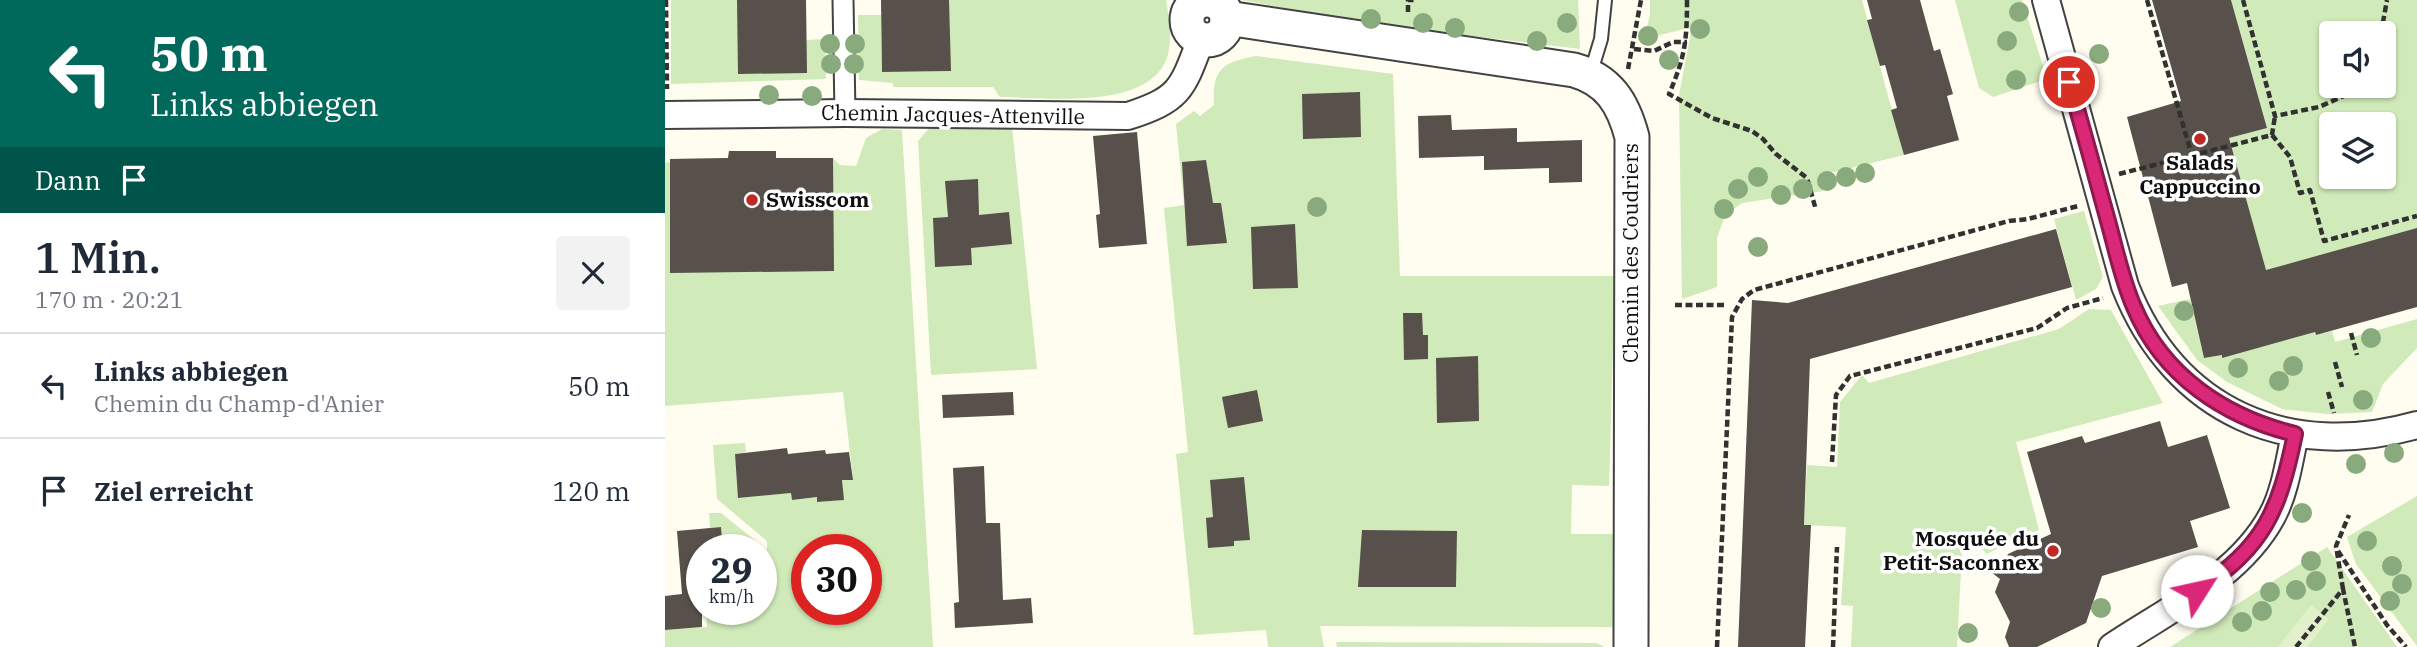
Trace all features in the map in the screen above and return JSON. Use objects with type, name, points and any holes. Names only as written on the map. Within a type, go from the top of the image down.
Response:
[{"type":"street","points":[[843,0],[845,113]]},
{"type":"street","points":[[1207,0],[1225,11],[1227,18],[1226,26],[1216,38],[1201,39],[1190,31],[1187,24],[1193,3],[1207,0]]},
{"type":"street","points":[[2046,0],[2126,286],[2141,324],[2174,369],[2203,394],[2260,426],[2295,434],[2335,438],[2409,428]]},
{"type":"street","points":[[1227,18],[1590,75]]},
{"type":"street","name":"Chemin Jacques-Attenville","points":[[665,115],[845,113],[1128,116],[1160,105],[1173,97],[1187,75],[1201,39]]},
{"type":"street","name":"Chemin des Coudriers","points":[[1590,75],[1602,82],[1618,100],[1625,112],[1632,137],[1631,647]]},
{"type":"street","points":[[2112,647],[2218,577],[2255,541],[2272,516],[2282,492],[2295,434]]},
{"type":"lane","points":[[1590,75],[1601,39],[1605,0]]},
{"type":"path","points":[[666,0],[667,89]]},
{"type":"path","points":[[1408,12],[1408,0],[1415,0]]},
{"type":"path","points":[[1641,0],[1634,49],[1654,51],[1673,41],[1687,42]]},
{"type":"path","points":[[1687,0],[1687,42],[1682,65],[1669,94],[1712,118],[1752,131],[1763,139],[1776,154],[1807,178],[1816,210]]},
{"type":"path","points":[[2147,0],[2192,156]]},
{"type":"path","points":[[2243,0],[2275,116],[2272,135],[2290,157],[2300,193],[2310,190],[2324,241],[2417,216]]},
{"type":"path","points":[[2383,21],[2387,0]]},
{"type":"path","points":[[2275,116],[2319,107],[2338,98]]},
{"type":"path","points":[[2114,176],[2272,135]]},
{"type":"path","points":[[1717,647],[1732,317],[1742,299],[1754,290],[2009,221],[2028,219],[2086,204]]},
{"type":"path","points":[[1832,462],[1836,395],[1850,376],[2038,328],[2067,308],[2111,296]]},
{"type":"path","points":[[1675,305],[1724,305]]},
{"type":"path","points":[[2351,333],[2357,355]]},
{"type":"path","points":[[2335,362],[2342,387]]},
{"type":"path","points":[[2328,392],[2335,414]]},
{"type":"path","points":[[2349,515],[2336,547],[2355,647]]},
{"type":"path","points":[[1833,647],[1837,547]]},
{"type":"path","points":[[2338,551],[2387,625],[2406,647]]},
{"type":"path","points":[[2296,647],[2343,589]]},
{"type":"green space","points":[[671,0],[737,0],[806,40],[825,39],[826,79],[671,84]]},
{"type":"green space","points":[[949,0],[1166,0],[1170,34],[1168,54],[1158,72],[1142,85],[1120,93],[1095,97],[1000,97],[993,87],[893,87],[893,83],[859,80],[858,15],[881,15],[882,72],[950,71]]},
{"type":"green space","points":[[1242,0],[1578,0],[1580,49],[1350,21]]},
{"type":"green space","points":[[1650,0],[1862,0],[1904,155],[1818,176],[1823,191],[1742,203],[1725,215],[1717,238],[1717,287],[1682,299],[1679,95],[1692,27],[1644,39],[1650,15]]},
{"type":"green space","points":[[1955,0],[2022,0],[2047,79],[1993,97],[1979,88]]},
{"type":"green space","points":[[2231,0],[2417,0],[2417,240],[2301,281],[2315,335],[2332,331],[2335,342],[2417,319],[2417,348],[2383,384],[2372,412],[2328,414],[2282,409],[2227,382],[2197,360],[2158,306],[2190,299],[2204,358],[2222,355],[2265,279],[2263,260],[2229,138],[2267,127]]},
{"type":"green space","points":[[1256,56],[1393,74],[1400,276],[1615,276],[1609,486],[1572,485],[1571,534],[1616,534],[1613,627],[1320,626],[1324,647],[1268,647],[1266,630],[1194,635],[1176,454],[1188,452],[1164,208],[1184,205],[1176,124],[1194,111],[1200,116],[1214,105],[1215,83],[1221,70],[1235,61]]},
{"type":"green space","points":[[931,126],[1012,127],[1037,369],[931,375],[918,141]]},
{"type":"green space","points":[[882,129],[902,130],[933,647],[665,647],[665,630],[707,625],[777,625],[777,534],[759,534],[717,499],[713,445],[745,443],[746,452],[735,454],[739,498],[791,493],[792,500],[817,497],[818,502],[843,500],[842,480],[853,479],[843,392],[665,406],[665,163],[671,159],[728,158],[729,151],[776,151],[776,158],[833,158],[840,165],[856,166],[866,138]]},
{"type":"green space","points":[[2084,211],[2103,277],[2096,289],[2076,300],[2054,219]]},
{"type":"green space","points":[[2089,309],[2111,310],[2163,403],[2016,442],[2039,530],[1986,554],[1980,545],[1963,533],[1957,647],[1851,647],[1853,606],[1841,605],[1846,527],[1804,525],[1807,465],[1837,467],[1840,402],[1862,375],[1869,383],[2059,329]]},
{"type":"green space","points":[[2417,496],[2417,646],[2356,564],[2347,537]]},
{"type":"green space","points":[[709,513],[721,513],[747,534],[722,534],[721,527],[710,528]]},
{"type":"green space","points":[[2327,547],[2397,647],[2170,647]]},
{"type":"green space","points":[[2311,605],[2329,619],[2307,647],[2278,647]]},
{"type":"green space","points":[[1336,642],[1596,643],[1605,647],[1337,647]]},
{"type":"building","points":[[737,0],[806,0],[807,73],[738,74]]},
{"type":"building","points":[[881,0],[949,0],[951,71],[882,72]]},
{"type":"building","points":[[1867,0],[1920,0],[1934,51],[1940,49],[1953,94],[1947,96],[1959,140],[1904,155],[1891,110],[1897,108],[1885,65],[1880,66],[1867,20],[1872,19]]},
{"type":"building","points":[[2152,0],[2231,0],[2267,128],[2229,138],[2266,270],[2417,228],[2417,307],[2222,358],[2222,355],[2204,358],[2187,283],[2172,287],[2127,117],[2181,101]]},
{"type":"building","points":[[1360,92],[1361,137],[1303,139],[1302,94]]},
{"type":"building","points":[[1451,115],[1452,130],[1517,128],[1517,142],[1582,140],[1582,182],[1549,183],[1549,168],[1484,170],[1484,156],[1419,158],[1418,116]]},
{"type":"building","points":[[1137,132],[1147,244],[1099,248],[1096,215],[1100,214],[1093,136]]},
{"type":"building","name":"Swisscom","points":[[729,151],[776,151],[776,158],[833,158],[834,271],[670,273],[670,159],[728,158]]},
{"type":"building","points":[[1206,160],[1213,203],[1221,203],[1227,243],[1187,246],[1182,162]]},
{"type":"building","points":[[978,179],[979,215],[1009,212],[1012,244],[971,248],[972,265],[935,267],[933,218],[948,217],[945,181]]},
{"type":"building","points":[[1295,224],[1298,288],[1253,289],[1251,227]]},
{"type":"building","points":[[2056,229],[2072,287],[1810,359],[1804,525],[1811,525],[1805,647],[1738,647],[1752,300],[1788,303]]},
{"type":"building","points":[[1403,313],[1422,313],[1423,335],[1428,335],[1428,359],[1404,360]]},
{"type":"building","points":[[1478,356],[1479,421],[1437,423],[1436,358]]},
{"type":"building","points":[[1257,390],[1263,421],[1228,428],[1222,397]]},
{"type":"building","points":[[1013,392],[1014,415],[943,418],[942,395]]},
{"type":"building","points":[[2160,421],[2168,447],[2207,435],[2230,508],[2190,521],[2198,547],[2102,576],[2086,623],[2037,647],[2009,647],[2005,637],[2010,622],[1995,592],[2000,579],[1987,569],[2004,567],[2008,554],[2051,534],[2027,452],[2082,436],[2085,443]]},
{"type":"building","points":[[787,448],[788,454],[825,450],[826,454],[849,452],[853,480],[842,480],[844,500],[817,502],[817,497],[792,500],[791,493],[738,498],[735,454]]},
{"type":"building","points":[[984,466],[986,523],[1000,523],[1003,600],[1031,598],[1033,623],[955,628],[954,603],[959,602],[953,468]]},
{"type":"building","points":[[1244,477],[1250,540],[1234,541],[1234,546],[1208,548],[1206,518],[1213,517],[1210,480]]},
{"type":"building","points":[[721,527],[722,534],[686,534],[686,625],[702,627],[665,630],[665,596],[682,594],[677,531]]},
{"type":"building","points":[[1362,530],[1457,531],[1456,587],[1358,587]]},
{"type":"place","name":"Salads Cappuccino","points":[[2200,139]]},
{"type":"place","name":"Swisscom","points":[[752,200]]},
{"type":"place","name":"Mosquée du Petit-Saconnex","points":[[2053,551]]},
{"type":"route","points":[[2069,82],[2126,286],[2141,324],[2174,369],[2203,394],[2260,426],[2295,434],[2282,492],[2272,516],[2236,562],[2197,591]]}]
